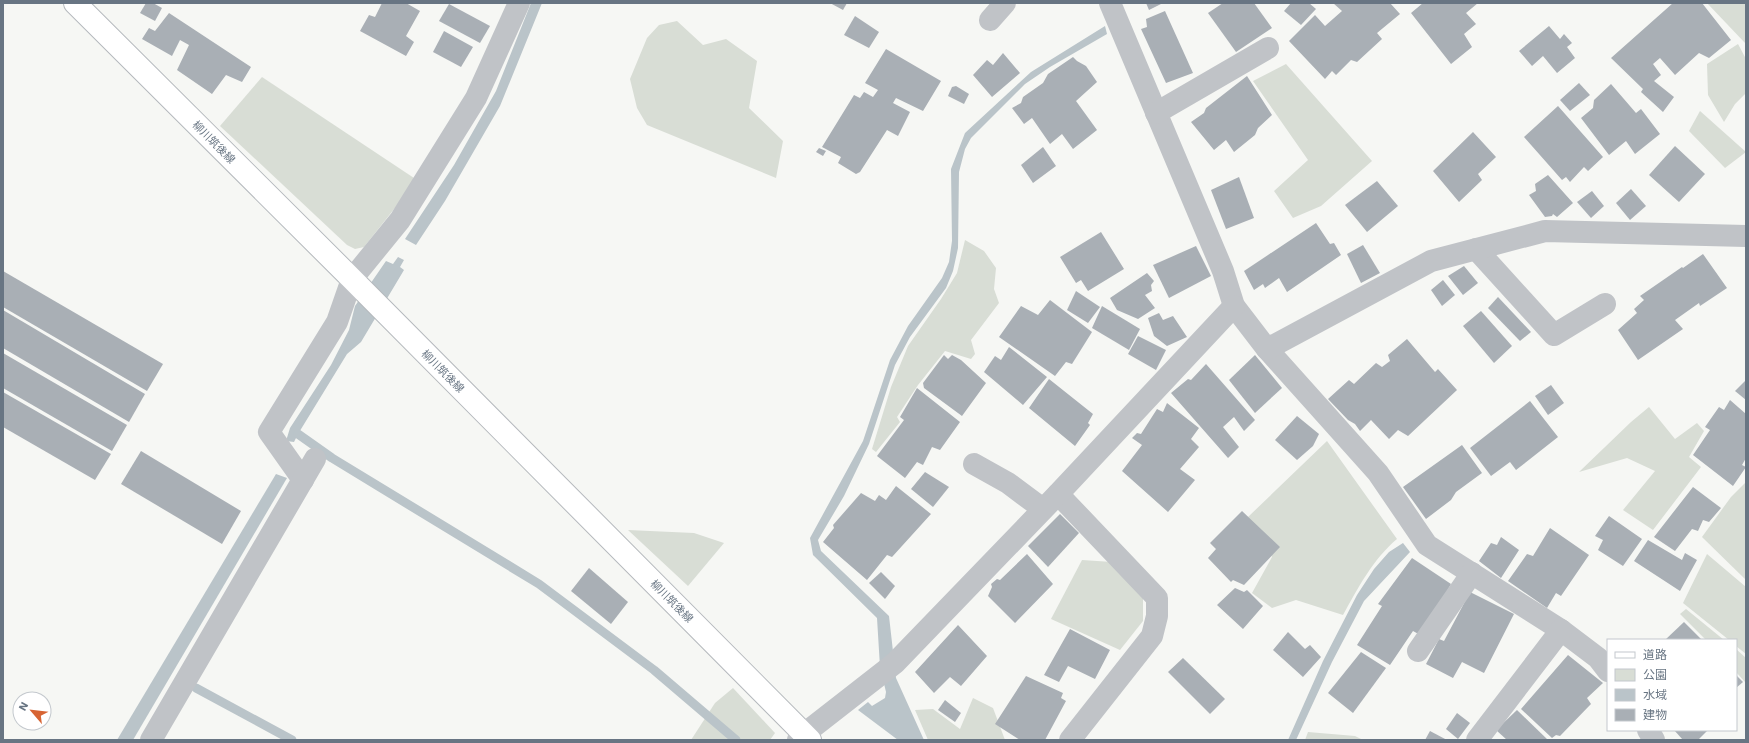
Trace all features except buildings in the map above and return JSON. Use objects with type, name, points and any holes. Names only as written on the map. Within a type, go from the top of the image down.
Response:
[{"type":"main road","name":"柳川筑後線","points":[[75,3],[352,279],[804,738]]},
{"type":"street","points":[[303,480],[269,432],[337,322],[352,279],[400,220],[476,98],[519,3]]},
{"type":"street","points":[[990,20],[1005,3]]},
{"type":"street","points":[[1110,3],[1223,271],[1234,306],[1267,348],[1378,473],[1427,545],[1561,630],[1598,658],[1607,669]]},
{"type":"street","points":[[1156,113],[1268,48]]},
{"type":"street","points":[[1267,348],[1431,261],[1545,231],[1746,236]]},
{"type":"street","points":[[1476,249],[1554,335],[1605,304]]},
{"type":"street","points":[[804,738],[895,662],[1058,494],[1234,306]]},
{"type":"street","points":[[151,740],[316,459]]},
{"type":"street","points":[[974,464],[1008,483],[1043,509]]},
{"type":"street","points":[[1058,494],[1157,598],[1157,616],[1152,636],[1070,740]]},
{"type":"street","points":[[1418,651],[1472,573]]},
{"type":"street","points":[[1477,740],[1561,630]]},
{"type":"street","points":[[1649,731],[1654,740]]},
{"type":"green space","points":[[1707,3],[1746,3],[1746,44]]},
{"type":"green space","points":[[677,21],[703,45],[726,39],[757,61],[749,108],[783,141],[776,178],[647,125],[637,108],[630,79],[647,38],[659,25]]},
{"type":"green space","points":[[1738,44],[1746,59],[1746,93],[1735,104],[1724,122],[1708,95],[1707,64]]},
{"type":"green space","points":[[1286,64],[1372,161],[1321,206],[1293,218],[1274,191],[1308,160],[1253,81]]},
{"type":"green space","points":[[262,77],[417,180],[364,247],[355,249],[347,245],[220,126]]},
{"type":"green space","points":[[1700,111],[1746,152],[1725,168],[1689,131]]},
{"type":"green space","points":[[965,240],[984,251],[996,268],[994,289],[999,303],[971,340],[975,354],[971,359],[945,351],[918,385],[897,417],[900,422],[876,452],[872,449],[891,387],[908,346],[941,299],[957,273]]},
{"type":"green space","points":[[1649,407],[1675,439],[1697,423],[1704,431],[1689,457],[1701,467],[1653,530],[1623,510],[1655,471],[1627,458],[1579,472],[1631,422]]},
{"type":"green space","points":[[1327,441],[1397,539],[1373,565],[1360,584],[1343,615],[1296,600],[1272,608],[1252,593],[1272,557],[1248,517]]},
{"type":"green space","points":[[1746,482],[1746,580],[1702,537],[1731,497]]},
{"type":"green space","points":[[628,530],[694,533],[724,543],[688,586]]},
{"type":"green space","points":[[1707,554],[1746,587],[1746,654],[1737,647],[1737,639],[1728,639],[1683,603]]},
{"type":"green space","points":[[1082,560],[1112,562],[1143,598],[1143,621],[1120,650],[1051,619]]},
{"type":"green space","points":[[1686,609],[1723,639],[1705,639],[1680,614]]},
{"type":"green space","points":[[1737,650],[1746,658],[1745,682],[1737,673]]},
{"type":"green space","points":[[733,688],[775,733],[770,740],[691,740],[715,703]]},
{"type":"green space","points":[[973,698],[993,708],[1005,740],[928,740],[915,710],[933,709],[960,729]]},
{"type":"green space","points":[[1308,732],[1355,736],[1363,740],[1305,740]]},
{"type":"water","points":[[531,3],[542,3],[500,106],[445,201],[416,245],[405,239],[454,165],[496,91]]},
{"type":"water","points":[[1105,26],[1107,34],[1050,67],[1025,84],[971,138],[965,149],[959,172],[958,248],[953,271],[946,288],[910,337],[895,365],[869,444],[844,496],[818,540],[821,551],[889,616],[896,678],[924,740],[898,740],[858,710],[868,702],[872,706],[885,698],[886,692],[880,667],[877,618],[813,555],[810,538],[863,441],[890,360],[908,326],[942,278],[949,262],[952,241],[951,169],[965,133],[1031,72]]},
{"type":"water","points":[[398,257],[404,260],[400,267],[404,270],[361,342],[347,354],[294,442],[286,441],[290,428],[331,365],[349,330],[355,306],[386,261],[393,264]]},
{"type":"water","points":[[276,474],[287,478],[133,740],[117,740]]},
{"type":"water","points":[[1403,543],[1410,552],[1364,601],[1332,662],[1296,740],[1288,740],[1323,661],[1357,595],[1374,569],[1389,552]]},
{"type":"waterway","points":[[298,434],[332,458],[539,584],[654,670],[736,740]]},
{"type":"waterway","points":[[196,688],[292,740]]}]
